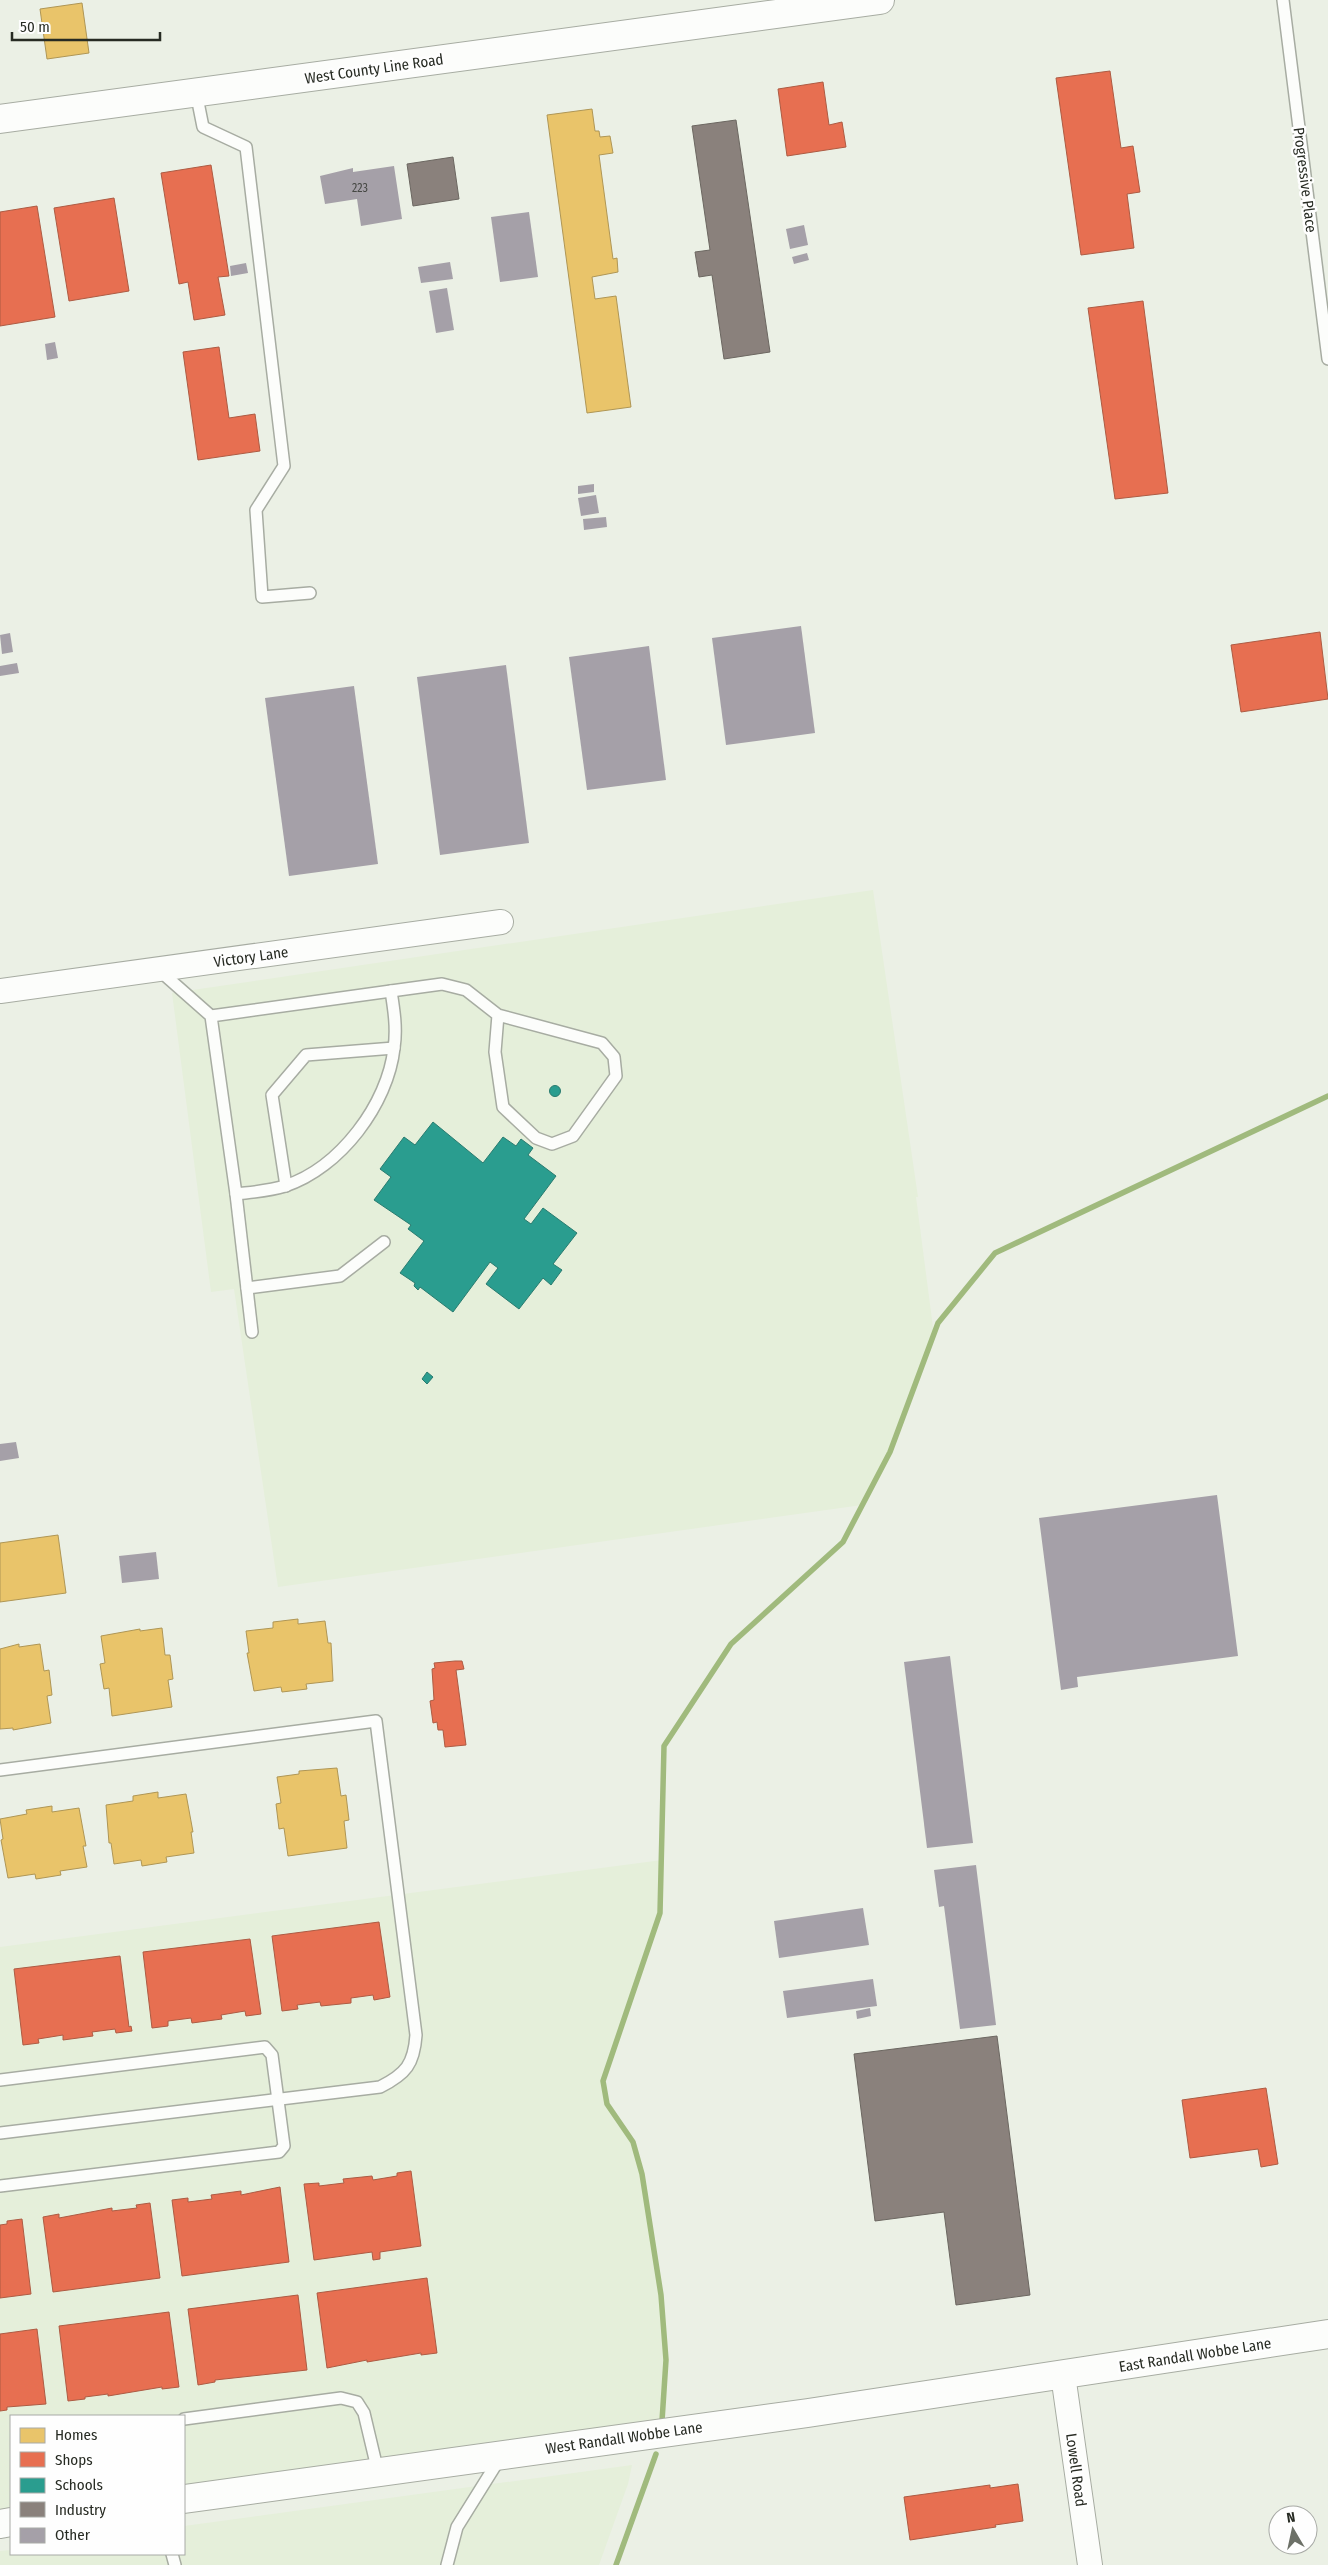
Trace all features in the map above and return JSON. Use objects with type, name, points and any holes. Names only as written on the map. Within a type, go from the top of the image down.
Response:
[{"type":"street","name":"West County Line Road","points":[[0,115],[196,92],[880,0]]},
{"type":"street","name":"Victory Lane","points":[[0,992],[501,922]]},
{"type":"street","name":"East Randall Wobbe Lane","points":[[1063,2375],[1328,2334]]},
{"type":"street","name":"West Randall Wobbe Lane","points":[[185,2499],[1063,2375]]},
{"type":"street","name":"Lowell Road","points":[[1063,2375],[1090,2565]]},
{"type":"lane","name":"Progressive Place","points":[[1283,0],[1328,359]]},
{"type":"lane","points":[[196,92],[203,127],[246,147],[284,466],[256,510],[262,597],[310,594]]},
{"type":"lane","points":[[159,970],[211,1016],[236,1194],[252,1332]]},
{"type":"lane","points":[[211,1016],[442,984],[466,990],[498,1015],[602,1043],[614,1057],[616,1076],[573,1136],[552,1144],[536,1138],[503,1107],[495,1052],[498,1015]]},
{"type":"lane","points":[[236,1194],[286,1186],[313,1172],[347,1145],[372,1112],[388,1081],[394,1048],[395,1018],[391,991]]},
{"type":"lane","points":[[286,1186],[272,1095],[306,1055],[394,1048]]},
{"type":"lane","points":[[247,1288],[340,1276],[384,1242]]},
{"type":"lane","points":[[0,1770],[376,1722],[416,2035],[415,2052],[409,2067],[398,2078],[380,2087],[0,2133]]},
{"type":"lane","points":[[0,2080],[265,2047],[272,2055],[284,2146],[279,2152],[0,2186]]},
{"type":"lane","points":[[185,2419],[341,2398],[357,2402],[364,2413],[378,2472]]},
{"type":"lane","points":[[447,2565],[457,2527],[502,2455]]},
{"type":"shaded area","points":[[873,890],[918,1197],[916,1197],[934,1335],[891,1452],[862,1505],[278,1587],[234,1289],[211,1292],[172,993]]},
{"type":"shaded area","points":[[662,1860],[660,1913],[603,2081],[607,2104],[633,2142],[642,2174],[661,2295],[666,2360],[662,2421],[185,2499],[185,2415],[10,2415],[10,2522],[0,2524],[0,1947]]},
{"type":"shaded area","points":[[632,2465],[628,2484],[599,2565],[0,2565],[0,2551],[10,2550],[10,2555],[185,2555],[185,2526]]},
{"type":"building: Homes","points":[[82,3],[89,53],[47,59],[40,9]]},
{"type":"building: Homes","points":[[592,109],[595,131],[599,131],[600,137],[610,136],[613,153],[599,155],[613,259],[617,258],[618,272],[592,277],[595,299],[616,296],[631,407],[587,413],[547,115]]},
{"type":"building: Homes","points":[[58,1535],[66,1593],[0,1602],[0,1543]]},
{"type":"building: Homes","points":[[298,1619],[298,1624],[325,1621],[328,1643],[331,1643],[333,1681],[306,1684],[307,1689],[282,1692],[281,1687],[254,1691],[247,1653],[249,1653],[246,1631],[273,1628],[273,1622]]},
{"type":"building: Homes","points":[[162,1628],[165,1655],[170,1655],[173,1679],[168,1680],[172,1707],[112,1716],[109,1688],[104,1689],[100,1664],[105,1663],[101,1636],[140,1629],[140,1631]]},
{"type":"building: Homes","points":[[19,1644],[19,1647],[40,1644],[44,1671],[49,1670],[52,1695],[47,1696],[51,1723],[13,1730],[13,1728],[0,1729],[0,1649]]},
{"type":"building: Homes","points":[[337,1768],[341,1796],[346,1795],[349,1820],[344,1821],[347,1848],[288,1856],[284,1828],[279,1829],[276,1804],[281,1803],[277,1777],[299,1774],[299,1771]]},
{"type":"building: Homes","points":[[158,1792],[158,1798],[186,1794],[193,1832],[191,1832],[194,1853],[166,1857],[167,1862],[142,1866],[141,1860],[114,1864],[111,1843],[109,1843],[106,1805],[133,1801],[133,1796]]},
{"type":"building: Homes","points":[[52,1806],[52,1812],[79,1808],[86,1846],[83,1846],[87,1867],[60,1871],[61,1875],[36,1879],[35,1874],[8,1878],[1,1840],[3,1839],[0,1819],[27,1814],[26,1810]]},
{"type":"building: Shops","points":[[1110,71],[1121,148],[1133,146],[1140,192],[1127,194],[1134,248],[1081,255],[1056,78]]},
{"type":"building: Shops","points":[[823,82],[829,125],[842,122],[846,147],[787,156],[778,89]]},
{"type":"building: Shops","points":[[211,165],[229,276],[218,277],[225,315],[194,320],[188,282],[179,284],[161,173]]},
{"type":"building: Shops","points":[[114,198],[129,291],[69,301],[54,208]]},
{"type":"building: Shops","points":[[37,206],[55,317],[0,326],[0,212]]},
{"type":"building: Shops","points":[[1143,301],[1168,493],[1115,499],[1088,308]]},
{"type":"building: Shops","points":[[219,347],[229,418],[255,414],[260,451],[198,460],[183,352]]},
{"type":"building: Shops","points":[[1320,632],[1328,699],[1241,712],[1231,645]]},
{"type":"building: Shops","points":[[462,1661],[464,1669],[456,1670],[466,1745],[445,1747],[443,1730],[438,1730],[437,1722],[433,1723],[430,1701],[434,1700],[432,1669],[435,1668],[434,1663]]},
{"type":"building: Shops","points":[[379,1922],[390,1997],[374,2000],[373,1995],[351,1998],[351,2003],[321,2006],[320,2002],[297,2005],[298,2009],[282,2011],[272,1936]]},
{"type":"building: Shops","points":[[250,1939],[261,2014],[246,2016],[245,2011],[221,2015],[222,2019],[192,2023],[191,2018],[168,2021],[168,2026],[152,2028],[143,1952]]},
{"type":"building: Shops","points":[[120,1956],[129,2027],[131,2026],[132,2031],[116,2033],[115,2029],[92,2032],[93,2036],[63,2040],[63,2035],[38,2039],[39,2043],[23,2045],[14,1969]]},
{"type":"building: Shops","points":[[1266,2088],[1278,2164],[1261,2167],[1258,2149],[1190,2158],[1182,2100]]},
{"type":"building: Shops","points":[[411,2171],[421,2246],[380,2252],[380,2259],[373,2260],[372,2252],[314,2260],[304,2184],[319,2183],[319,2186],[344,2183],[343,2179],[372,2176],[373,2180],[397,2176],[397,2173]]},
{"type":"building: Shops","points":[[280,2187],[289,2262],[182,2276],[172,2200],[188,2198],[188,2202],[212,2199],[211,2195],[241,2191],[241,2195]]},
{"type":"building: Shops","points":[[150,2203],[160,2278],[53,2292],[43,2217],[59,2214],[59,2218],[112,2208],[112,2211],[137,2208],[136,2205]]},
{"type":"building: Shops","points":[[22,2219],[31,2294],[0,2298],[0,2225],[7,2224],[7,2221]]},
{"type":"building: Shops","points":[[427,2278],[437,2353],[421,2355],[421,2353],[367,2362],[367,2360],[327,2368],[317,2293]]},
{"type":"building: Shops","points":[[298,2295],[307,2370],[215,2380],[215,2382],[198,2385],[188,2309]]},
{"type":"building: Shops","points":[[169,2312],[179,2387],[162,2389],[162,2387],[68,2401],[59,2326]]},
{"type":"building: Shops","points":[[37,2329],[46,2404],[7,2407],[7,2410],[0,2411],[0,2334]]},
{"type":"building: Shops","points":[[1018,2484],[1023,2521],[910,2540],[904,2497],[990,2485],[990,2488]]},
{"type":"building: Schools","points":[[553,1086],[557,1086],[560,1091],[559,1095],[553,1096],[550,1093],[550,1089]]},
{"type":"building: Schools","points":[[433,1122],[483,1163],[503,1137],[516,1146],[521,1139],[533,1148],[528,1155],[556,1176],[524,1219],[531,1224],[543,1208],[577,1233],[553,1264],[562,1270],[551,1285],[543,1278],[519,1309],[486,1284],[498,1268],[490,1262],[453,1312],[420,1287],[418,1290],[414,1286],[415,1283],[400,1273],[424,1241],[408,1229],[411,1225],[374,1200],[391,1177],[380,1169],[404,1137],[415,1145]]},
{"type":"building: Schools","points":[[427,1372],[433,1377],[427,1384],[422,1379]]},
{"type":"building: Industry","points":[[736,120],[770,352],[724,359],[712,275],[699,277],[695,252],[710,250],[692,126]]},
{"type":"building: Industry","points":[[453,157],[459,199],[413,206],[407,164]]},
{"type":"building: Industry","points":[[997,2036],[1030,2295],[956,2305],[944,2212],[875,2221],[854,2054]]},
{"type":"building: Other","points":[[394,166],[402,219],[361,226],[357,199],[325,204],[320,176],[353,168],[353,172]]},
{"type":"building: Other","points":[[529,212],[538,277],[500,282],[491,217]]},
{"type":"building: Other","points":[[804,225],[808,245],[790,249],[786,229]]},
{"type":"building: Other","points":[[807,253],[809,260],[794,264],[792,257]]},
{"type":"building: Other","points":[[450,262],[453,279],[421,283],[418,267]]},
{"type":"building: Other","points":[[246,263],[248,273],[231,276],[230,266]]},
{"type":"building: Other","points":[[447,288],[454,330],[436,333],[429,291]]},
{"type":"building: Other","points":[[55,342],[58,358],[47,360],[45,344]]},
{"type":"building: Other","points":[[594,484],[594,492],[578,494],[578,486]]},
{"type":"building: Other","points":[[596,495],[599,513],[581,516],[578,498]]},
{"type":"building: Other","points":[[606,517],[607,527],[584,530],[583,519]]},
{"type":"building: Other","points":[[801,626],[815,733],[726,745],[712,638]]},
{"type":"building: Other","points":[[10,633],[13,652],[2,654],[0,635]]},
{"type":"building: Other","points":[[649,646],[666,780],[587,790],[569,657]]},
{"type":"building: Other","points":[[17,663],[19,673],[0,676],[0,666]]},
{"type":"building: Other","points":[[506,665],[529,843],[440,855],[417,677]]},
{"type":"building: Other","points":[[354,686],[378,864],[289,876],[265,698]]},
{"type":"building: Other","points":[[16,1442],[19,1458],[0,1461],[0,1444]]},
{"type":"building: Other","points":[[1217,1495],[1238,1656],[1077,1677],[1078,1687],[1061,1690],[1039,1518]]},
{"type":"building: Other","points":[[156,1552],[159,1579],[122,1583],[119,1556]]},
{"type":"building: Other","points":[[950,1656],[973,1843],[927,1848],[904,1662]]},
{"type":"building: Other","points":[[976,1865],[996,2025],[960,2029],[944,1906],[939,1907],[934,1870]]},
{"type":"building: Other","points":[[863,1908],[869,1945],[779,1958],[774,1921]]},
{"type":"building: Other","points":[[873,1979],[877,2006],[787,2018],[783,1991]]},
{"type":"building: Other","points":[[870,2008],[871,2016],[857,2019],[856,2011]]},
{"type":"waterway","points":[[662,2421],[666,2360],[661,2295],[642,2174],[633,2142],[607,2104],[603,2081],[660,1913],[664,1746],[731,1644],[843,1542],[890,1452],[938,1323],[995,1253],[1328,1096]]},
{"type":"waterway","points":[[616,2565],[656,2454]]}]
